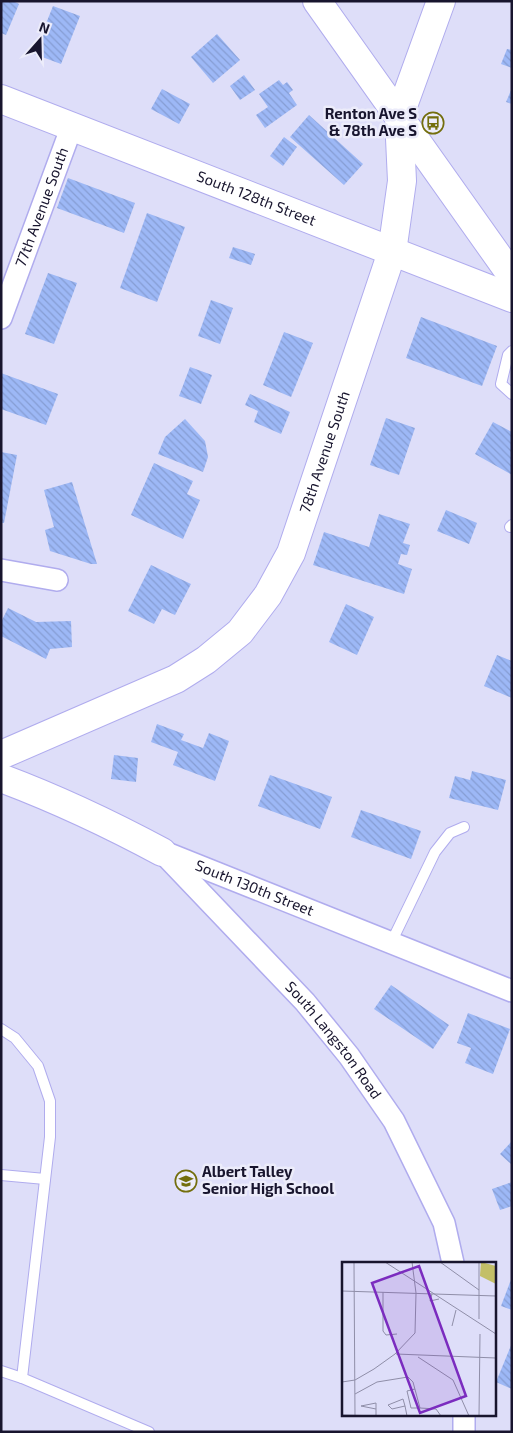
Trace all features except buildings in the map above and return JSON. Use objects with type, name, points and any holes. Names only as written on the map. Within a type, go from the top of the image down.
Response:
[{"type":"street","points":[[316,1],[512,276]]},
{"type":"street","name":"78th Avenue South","points":[[1,755],[176,679],[206,660],[240,632],[268,595],[291,553],[392,252],[402,181],[399,118],[441,1]]},
{"type":"street","name":"South 128th Street","points":[[1,99],[512,298]]},
{"type":"street","name":"77th Avenue South","points":[[1,318],[72,126]]},
{"type":"street","points":[[1,570],[57,580]]},
{"type":"street","name":"South 130th Street","points":[[1,778],[50,796],[113,825],[162,852],[512,991]]},
{"type":"street","name":"South Langston Road","points":[[162,852],[305,1002],[349,1056],[394,1121],[444,1224],[453,1262]]},
{"type":"street","points":[[464,1416],[464,1432]]},
{"type":"lane","points":[[512,351],[508,355],[501,384],[512,394]]},
{"type":"lane","points":[[391,943],[435,852],[450,833],[464,827]]},
{"type":"lane","points":[[1,1029],[15,1038],[38,1066],[50,1101],[50,1137],[22,1378]]},
{"type":"lane","points":[[1,1175],[45,1179]]},
{"type":"lane","points":[[1,1371],[22,1378],[149,1432]]},
{"type":"place","name":"Renton Ave S & 78th Ave S","points":[[433,123]]},
{"type":"place","name":"Albert Talley Senior High School","points":[[186,1181]]}]
